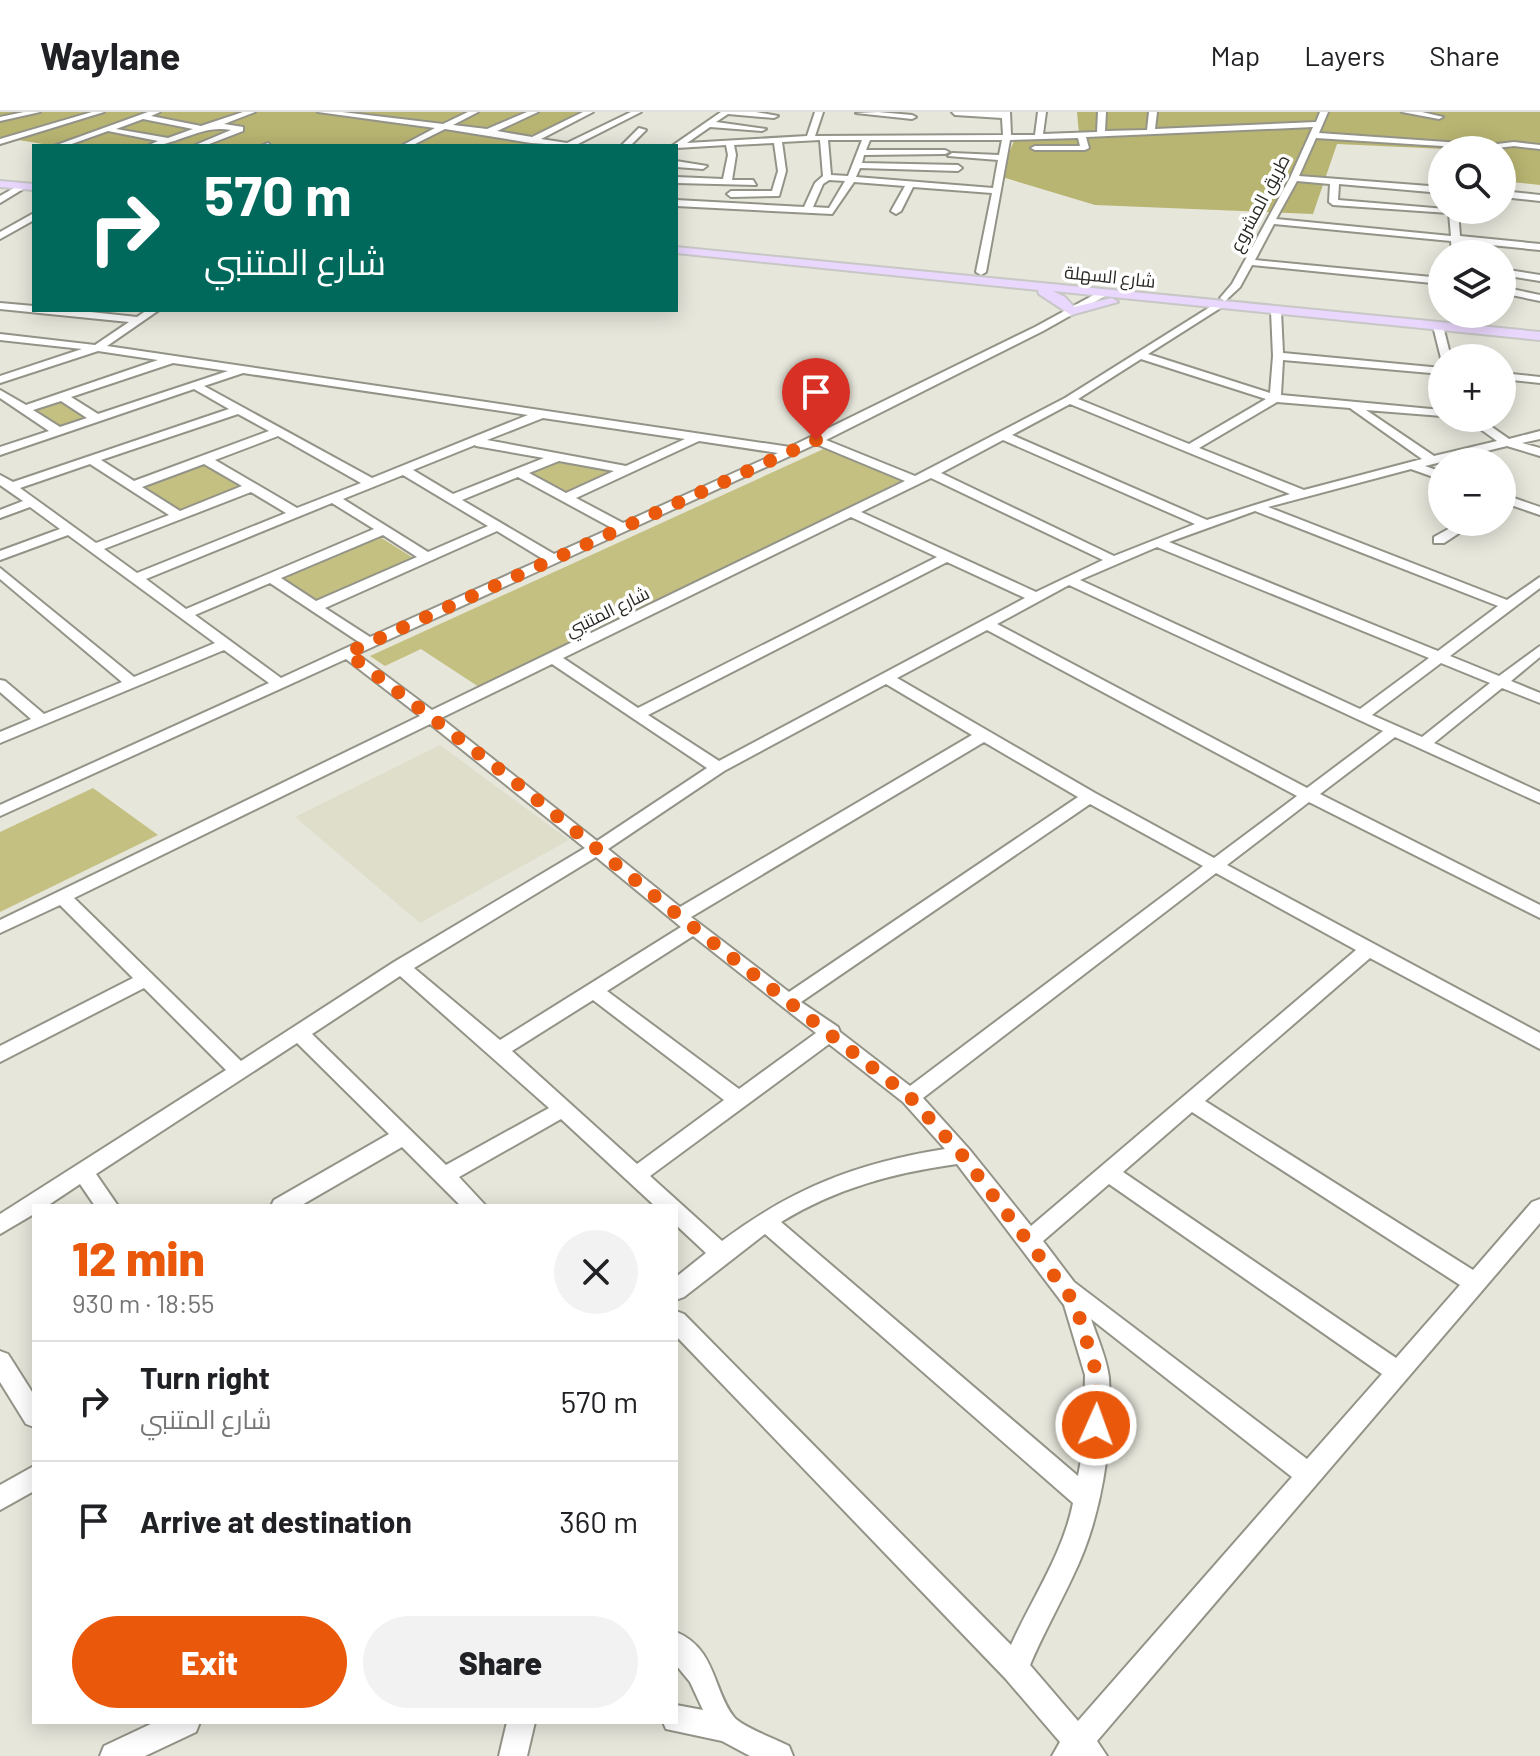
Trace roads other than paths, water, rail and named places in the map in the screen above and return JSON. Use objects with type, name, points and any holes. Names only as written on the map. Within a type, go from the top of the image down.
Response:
[{"type":"main road","points":[[0,177],[31,185]]},
{"type":"main road","points":[[0,184],[31,185]]},
{"type":"main road","name":"شارع السهلة","points":[[678,243],[981,272],[1276,311],[1428,325]]},
{"type":"main road","name":"شارع السهلة","points":[[678,250],[1101,294],[1222,302]]},
{"type":"main road","points":[[1027,286],[1047,292],[1061,300],[1071,311],[1145,298]]},
{"type":"main road","name":"شارع السهلة","points":[[1456,328],[1540,336]]},
{"type":"street","points":[[0,119],[36,112]]},
{"type":"street","points":[[0,142],[100,112]]},
{"type":"street","points":[[64,144],[156,112]]},
{"type":"street","points":[[156,144],[251,112]]},
{"type":"street","points":[[322,112],[488,132],[558,144]]},
{"type":"street","points":[[364,117],[375,112]]},
{"type":"street","points":[[394,120],[413,112]]},
{"type":"street","points":[[409,144],[474,112]]},
{"type":"street","points":[[488,132],[534,112]]},
{"type":"street","points":[[525,144],[589,112]]},
{"type":"street","points":[[572,144],[637,112]]},
{"type":"street","points":[[678,145],[728,112],[776,114]]},
{"type":"street","points":[[810,138],[819,112]]},
{"type":"street","points":[[949,135],[955,112],[1007,114],[1007,136],[981,272]]},
{"type":"street","points":[[1039,137],[1042,112]]},
{"type":"street","points":[[1101,132],[1102,112]]},
{"type":"street","points":[[1151,132],[1153,112]]},
{"type":"street","name":"طريق المشروع","points":[[1222,302],[1294,178],[1324,112]]},
{"type":"street","points":[[1406,112],[1439,114],[1437,136]]},
{"type":"street","points":[[854,136],[861,113],[912,117]]},
{"type":"street","points":[[751,141],[776,114]]},
{"type":"street","points":[[16,116],[46,128]]},
{"type":"street","points":[[143,117],[199,128]]},
{"type":"street","points":[[202,144],[240,129],[213,124]]},
{"type":"street","points":[[707,124],[762,129]]},
{"type":"street","points":[[678,146],[824,137],[1039,137],[1151,132],[1187,126],[1318,124]]},
{"type":"street","points":[[108,129],[167,140]]},
{"type":"street","points":[[627,144],[642,130]]},
{"type":"street","points":[[862,153],[1004,153],[1085,148],[1081,133]]},
{"type":"street","points":[[932,135],[964,176],[995,191]]},
{"type":"street","points":[[1313,135],[1428,143]]},
{"type":"street","points":[[678,203],[834,210],[851,179],[868,136]]},
{"type":"street","points":[[824,137],[827,177]]},
{"type":"street","points":[[723,194],[776,194],[782,171],[778,139]]},
{"type":"street","points":[[727,182],[732,155],[730,143]]},
{"type":"street","points":[[1516,146],[1540,147]]},
{"type":"street","points":[[678,164],[703,166]]},
{"type":"street","points":[[857,165],[958,168]]},
{"type":"street","points":[[807,210],[819,183],[827,177],[995,191]]},
{"type":"street","points":[[1294,178],[1428,189]]},
{"type":"street","points":[[678,180],[753,183]]},
{"type":"street","points":[[1316,225],[1333,202],[1335,181]]},
{"type":"street","points":[[896,211],[910,184]]},
{"type":"street","points":[[0,200],[31,185]]},
{"type":"street","points":[[678,191],[707,193]]},
{"type":"street","points":[[732,207],[738,195]]},
{"type":"street","points":[[1516,195],[1540,198]]},
{"type":"street","points":[[1333,202],[1428,208]]},
{"type":"street","points":[[0,236],[32,217]]},
{"type":"street","points":[[1270,221],[1540,247]]},
{"type":"street","points":[[1454,224],[1455,239]]},
{"type":"street","points":[[1522,276],[1524,246]]},
{"type":"street","points":[[1248,262],[1428,280]]},
{"type":"street","points":[[1516,275],[1540,278]]},
{"type":"street","points":[[1516,293],[1540,298]]},
{"type":"street","points":[[0,811],[816,440],[1101,294]]},
{"type":"street","points":[[22,308],[32,301]]},
{"type":"street","name":"شارع المتنبي","points":[[0,927],[853,513],[1004,436],[1142,356],[1222,302]]},
{"type":"street","points":[[0,306],[32,309]]},
{"type":"street","points":[[1275,398],[1278,356],[1276,311]]},
{"type":"street","points":[[61,312],[139,320]]},
{"type":"street","points":[[0,380],[97,348],[151,312]]},
{"type":"street","points":[[0,337],[244,369],[792,451]]},
{"type":"street","points":[[0,347],[23,340]]},
{"type":"street","points":[[1142,356],[1275,398],[1428,412]]},
{"type":"street","points":[[1278,356],[1428,370]]},
{"type":"street","points":[[25,409],[174,359]]},
{"type":"street","points":[[0,451],[198,387],[244,369]]},
{"type":"street","points":[[1516,377],[1540,380]]},
{"type":"street","points":[[198,387],[373,484]]},
{"type":"street","points":[[0,393],[59,432]]},
{"type":"street","points":[[63,397],[97,419]]},
{"type":"street","points":[[1189,449],[1275,398]]},
{"type":"street","points":[[1069,400],[1302,494]]},
{"type":"street","points":[[1354,406],[1428,457]]},
{"type":"street","points":[[6,483],[92,460],[238,410]]},
{"type":"street","points":[[136,578],[543,414]]},
{"type":"street","points":[[132,486],[278,432]]},
{"type":"street","points":[[1491,432],[1506,442],[1540,452]]},
{"type":"street","points":[[1481,448],[1540,435]]},
{"type":"street","points":[[1004,436],[1208,525]]},
{"type":"street","points":[[566,498],[699,437]]},
{"type":"street","points":[[816,440],[916,481]]},
{"type":"street","points":[[476,442],[628,470]]},
{"type":"street","points":[[453,499],[558,457]]},
{"type":"street","points":[[205,459],[297,514]]},
{"type":"street","points":[[92,460],[178,515]]},
{"type":"street","points":[[0,1225],[401,967],[598,848],[718,768],[884,677],[1069,580],[1157,542],[1255,507],[1428,461]]},
{"type":"street","points":[[1412,465],[1428,471]]},
{"type":"street","points":[[405,471],[554,560]]},
{"type":"street","points":[[519,473],[622,528]]},
{"type":"street","points":[[931,473],[1113,560]]},
{"type":"street","points":[[6,483],[279,683]]},
{"type":"street","points":[[95,548],[252,487]]},
{"type":"street","points":[[334,499],[427,557]]},
{"type":"street","points":[[0,514],[33,502]]},
{"type":"street","points":[[1516,504],[1540,511]]},
{"type":"street","points":[[1255,507],[1508,605]]},
{"type":"street","points":[[853,513],[1037,598]]},
{"type":"street","points":[[315,607],[498,526]]},
{"type":"street","points":[[0,556],[70,530]]},
{"type":"street","points":[[186,614],[383,530]]},
{"type":"street","points":[[1439,540],[1446,536]]},
{"type":"street","points":[[1157,542],[1540,698]]},
{"type":"street","points":[[638,714],[946,557]]},
{"type":"street","points":[[0,572],[132,683]]},
{"type":"street","points":[[272,578],[369,643]]},
{"type":"street","points":[[1069,580],[1540,798]]},
{"type":"street","points":[[1362,715],[1540,581]]},
{"type":"street","points":[[988,625],[1308,795],[1540,912]]},
{"type":"street","points":[[0,738],[226,644]]},
{"type":"street","points":[[1424,743],[1540,650]]},
{"type":"street","points":[[347,653],[910,1097],[962,1155],[1064,1284],[1075,1303],[1097,1375],[1095,1449],[1081,1525],[1064,1568],[1041,1608],[1015,1668]]},
{"type":"street","points":[[554,659],[718,768]]},
{"type":"street","points":[[884,677],[1089,797],[1540,1042]]},
{"type":"street","points":[[0,684],[42,721]]},
{"type":"street","points":[[910,1097],[1394,730]]},
{"type":"street","points":[[499,1050],[593,990],[687,922],[984,735]]},
{"type":"street","points":[[789,1001],[1089,797]]},
{"type":"street","points":[[62,897],[240,1072]]},
{"type":"street","points":[[1028,1241],[1369,949]]},
{"type":"street","points":[[401,967],[499,1050],[667,1204]]},
{"type":"street","points":[[0,1055],[146,979]]},
{"type":"street","points":[[593,990],[739,1100]]},
{"type":"street","points":[[635,1176],[831,1032]]},
{"type":"street","points":[[299,1033],[473,1204]]},
{"type":"street","points":[[1191,1102],[1475,1283]]},
{"type":"street","points":[[444,1176],[563,1109]]},
{"type":"street","points":[[285,1204],[403,1136]]},
{"type":"street","points":[[678,1288],[765,1221],[834,1184],[909,1163],[962,1155]]},
{"type":"street","points":[[82,1171],[106,1204]]},
{"type":"street","points":[[1109,1173],[1398,1372]]},
{"type":"street","points":[[678,1323],[1015,1668],[1079,1751],[1309,1475],[1540,1208]]},
{"type":"street","points":[[678,1214],[722,1254]]},
{"type":"street","points":[[765,1221],[1085,1498]]},
{"type":"street","points":[[1064,1284],[1309,1475]]},
{"type":"street","points":[[0,1361],[32,1413]]},
{"type":"street","points":[[0,1498],[32,1479]]},
{"type":"street","points":[[678,1647],[700,1672],[725,1728]]},
{"type":"street","points":[[678,1719],[725,1728],[779,1756]]},
{"type":"street","points":[[114,1756],[182,1724]]},
{"type":"street","points":[[513,1756],[521,1724]]}]
